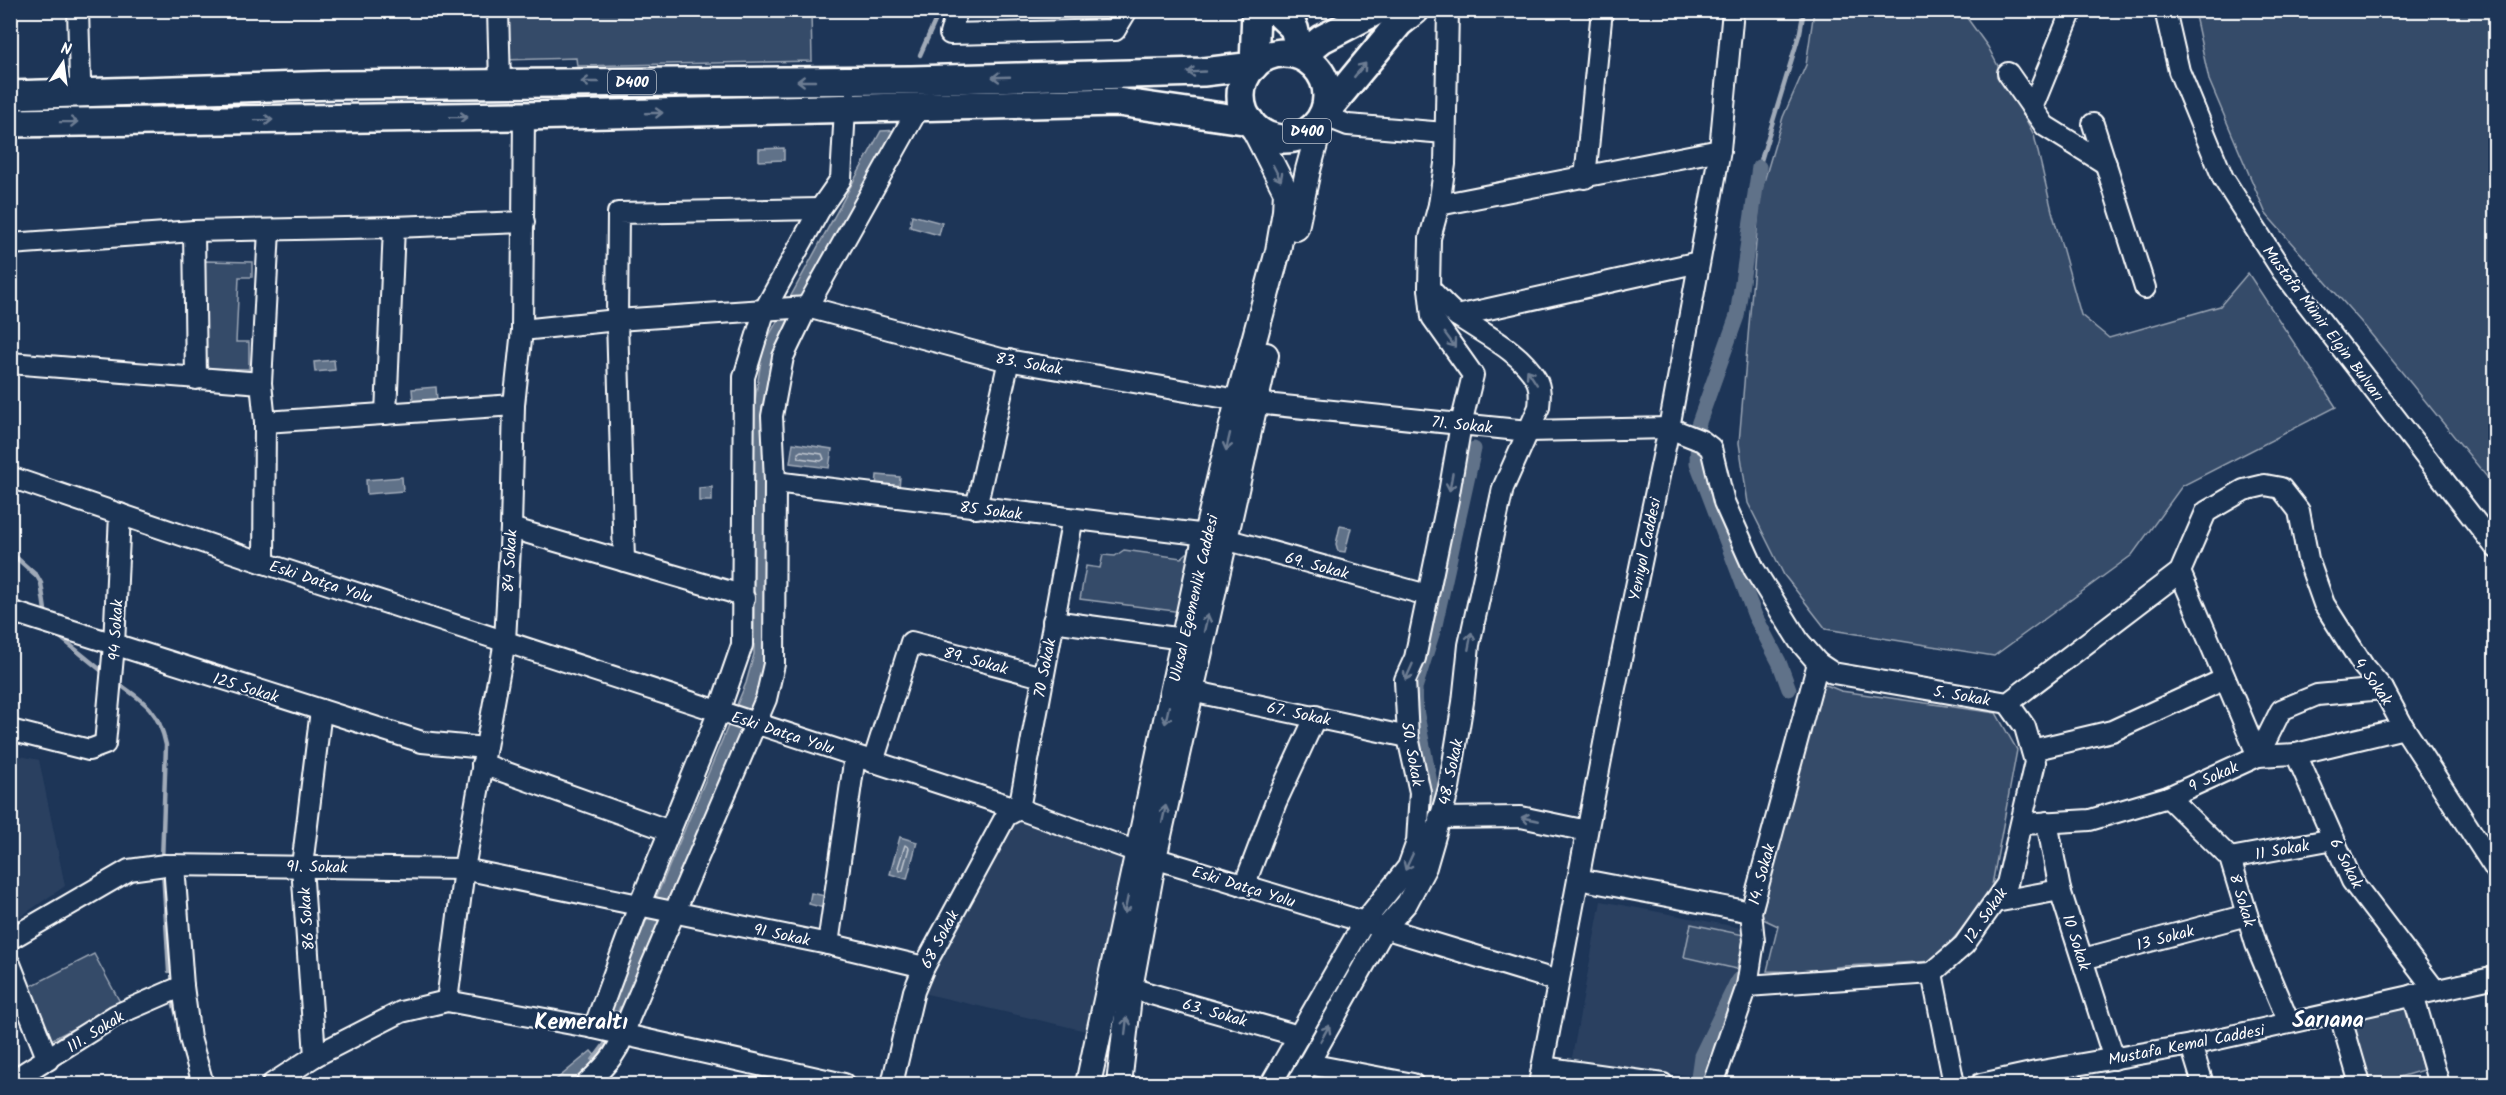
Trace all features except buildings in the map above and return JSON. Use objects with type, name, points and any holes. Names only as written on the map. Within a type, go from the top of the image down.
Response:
[{"type":"highway","points":[[1250,121],[1241,94],[1244,81],[1254,66],[1256,10]]},
{"type":"highway","points":[[1275,10],[1294,28],[1301,56],[1322,39],[1378,10]]},
{"type":"highway","name":"D400","points":[[10,123],[524,116],[1118,102],[1250,121],[1260,131],[1273,137],[1288,138],[1302,135],[1314,127],[1399,22],[1415,10]]},
{"type":"highway","name":"D400","points":[[10,94],[336,85],[911,80],[1203,72],[1254,66],[1274,54],[1288,53],[1301,56],[1322,74],[1327,87],[1327,101],[1323,115]]},
{"type":"main road","name":"Ulusal Egemenlik Caddesi","points":[[1119,1084],[1145,856],[1183,639],[1323,115]]},
{"type":"main road","name":"Ulusal Egemenlik Caddesi","points":[[1246,402],[1278,251],[1286,192],[1250,121]]},
{"type":"main road","name":"Ulusal Egemenlik Caddesi","points":[[1088,1084],[1145,856],[1191,691],[1210,539]]},
{"type":"street","points":[[78,10],[81,80]]},
{"type":"street","points":[[498,10],[500,83]]},
{"type":"street","points":[[957,10],[950,34],[1114,30],[1127,10]]},
{"type":"street","name":"50. Sokak","points":[[1270,1084],[1364,922],[1408,867],[1417,842],[1420,792],[1408,737],[1405,680],[1415,658],[1461,424],[1473,375],[1432,317],[1428,288],[1430,238],[1439,205],[1445,165],[1448,10]]},
{"type":"street","points":[[1585,178],[1602,10]]},
{"type":"street","name":"Yeniyol Caddesi","points":[[1540,1076],[1587,831],[1685,434],[1699,262],[1720,150],[1733,10]]},
{"type":"street","points":[[2032,108],[2072,10]]},
{"type":"street","name":"Mustafa Münir Elgin Bulvarı","points":[[2165,10],[2179,71],[2223,178],[2283,272],[2496,548]]},
{"type":"street","points":[[2008,73],[2045,126],[2106,164]]},
{"type":"street","points":[[611,1032],[629,1018],[672,911],[753,723],[766,699],[774,664],[775,487],[772,416],[783,357],[805,307],[918,106]]},
{"type":"street","points":[[586,1084],[612,1060],[611,1032],[643,907],[670,831],[723,712],[742,645],[744,377],[820,209],[841,179],[845,109]]},
{"type":"street","points":[[1323,115],[1348,125],[1445,133]]},
{"type":"street","name":"84 Sokak","points":[[447,1002],[464,869],[505,641],[514,405],[522,330],[524,116]]},
{"type":"street","points":[[2093,124],[2145,288]]},
{"type":"street","points":[[1439,205],[1720,150]]},
{"type":"street","points":[[624,561],[617,320],[618,213],[820,209]]},
{"type":"street","points":[[10,244],[194,231],[524,222]]},
{"type":"street","points":[[386,414],[394,227]]},
{"type":"street","points":[[264,563],[265,422],[261,383],[269,230]]},
{"type":"street","points":[[194,231],[196,379]]},
{"type":"street","points":[[1457,316],[1699,262]]},
{"type":"street","name":"48. Sokak","points":[[1297,1084],[1385,928],[1407,903],[1426,867],[1449,788],[1463,702],[1469,645],[1503,488],[1539,407],[1540,393],[1537,380],[1516,357],[1491,337],[1457,316],[1428,288]]},
{"type":"street","name":"83. Sokak","points":[[522,330],[617,320],[805,307],[1009,360],[1246,402]]},
{"type":"street","points":[[976,508],[1009,360]]},
{"type":"street","points":[[10,363],[261,383]]},
{"type":"street","name":"71. Sokak","points":[[1246,402],[1528,431],[1685,434]]},
{"type":"street","points":[[265,422],[514,405]]},
{"type":"street","name":"5. Sokak","points":[[1685,434],[1711,448],[1724,502],[1754,569],[1799,641],[1818,663],[1833,673],[2008,703],[2180,572],[2206,512],[2244,490],[2265,485],[2281,488],[2299,511]]},
{"type":"street","name":"Eski Datça Yolu","points":[[10,477],[264,563],[1019,808],[1145,856],[1558,981]]},
{"type":"street","name":"85 Sokak","points":[[775,487],[849,501],[1071,528],[1210,539]]},
{"type":"street","name":"85 Sokak","points":[[775,487],[976,508],[1210,539]]},
{"type":"street","name":"4 Sokak","points":[[2299,511],[2308,559],[2324,604],[2364,667],[2383,688],[2404,728],[2496,870]]},
{"type":"street","name":"94 Sokak","points":[[10,730],[89,750],[105,744],[114,645],[120,514]]},
{"type":"street","points":[[511,528],[744,598]]},
{"type":"street","name":"70 Sokak","points":[[1019,808],[1071,528]]},
{"type":"street","name":"69. Sokak","points":[[1210,539],[1427,595]]},
{"type":"street","points":[[2180,572],[2258,756]]},
{"type":"street","name":"125 Sokak","points":[[10,611],[422,742],[483,756],[670,831]]},
{"type":"street","points":[[1053,621],[1183,639]]},
{"type":"street","name":"89. Sokak","points":[[864,759],[911,642],[1042,677]]},
{"type":"street","name":"14. Sokak","points":[[1713,1084],[1747,986],[1754,941],[1750,912],[1818,663]]},
{"type":"street","points":[[2032,750],[2112,731],[2225,679]]},
{"type":"street","points":[[2258,756],[2281,710],[2317,695],[2383,688]]},
{"type":"street","name":"67. Sokak","points":[[1191,691],[1408,737]]},
{"type":"street","name":"12. Sokak","points":[[1932,973],[1964,945],[2007,884],[2023,824],[2035,762],[2025,727],[2008,703]]},
{"type":"street","name":"86 Sokak","points":[[315,1056],[302,866],[321,710]]},
{"type":"street","points":[[1245,886],[1262,836],[1294,760],[1316,716]]},
{"type":"street","name":"9 Sokak","points":[[2023,824],[2090,820],[2168,796],[2258,756],[2296,754],[2404,728]]},
{"type":"street","name":"6 Sokak","points":[[2296,754],[2352,881],[2435,990]]},
{"type":"street","points":[[828,944],[864,759]]},
{"type":"street","name":"8 Sokak","points":[[2168,796],[2230,858],[2256,944],[2289,1023]]},
{"type":"street","name":"68 Sokak","points":[[892,1084],[914,991],[924,967],[1006,816],[1019,808]]},
{"type":"street","points":[[1439,818],[1521,817],[1587,831]]},
{"type":"street","name":"10 Sokak","points":[[2047,822],[2060,890],[2114,1059]]},
{"type":"street","name":"11 Sokak","points":[[2230,858],[2334,839]]},
{"type":"street","points":[[164,865],[177,989],[203,1084]]},
{"type":"street","name":"91. Sokak","points":[[10,939],[129,870],[164,865],[464,869],[643,907]]},
{"type":"street","points":[[1578,879],[1750,912]]},
{"type":"street","points":[[1995,902],[2060,890]]},
{"type":"street","name":"91 Sokak","points":[[643,907],[828,944],[924,967]]},
{"type":"street","name":"13 Sokak","points":[[2083,959],[2247,915]]},
{"type":"street","points":[[10,964],[48,1060]]},
{"type":"street","points":[[1747,986],[1932,973],[1954,1084]]},
{"type":"street","name":"Mustafa Kemal Caddesi","points":[[1981,1084],[2038,1078],[2114,1059],[2191,1045],[2496,976]]},
{"type":"street","name":"63. Sokak","points":[[1130,988],[1299,1036]]},
{"type":"street","name":"111. Sokak","points":[[10,1082],[116,1015],[177,989]]},
{"type":"street","points":[[2413,995],[2439,1084]]},
{"type":"street","points":[[272,1084],[315,1056],[401,1012],[447,1002],[611,1032],[844,1084]]},
{"type":"street","points":[[2339,1012],[2360,1084]]},
{"type":"street","points":[[2191,1045],[2204,1084]]},
{"type":"street","points":[[1308,1064],[1413,1084]]},
{"type":"street","points":[[1540,1076],[1656,1084]]},
{"type":"shaded area","points":[[502,11],[811,11],[812,61],[577,66],[576,58],[503,60]]},
{"type":"shaded area","points":[[1814,11],[1962,11],[1988,47],[2034,135],[2081,315],[2109,338],[2220,306],[2248,273],[2336,407],[2182,486],[2132,555],[1994,656],[1826,629],[1784,575],[1748,503],[1739,443],[1760,195],[1783,117],[1806,65]]},
{"type":"shaded area","points":[[2194,11],[2495,11],[2495,487],[2362,323],[2266,214],[2209,80]]},
{"type":"shaded area","points":[[205,261],[252,262],[252,277],[239,277],[236,342],[249,342],[249,369],[202,368]]},
{"type":"shaded area","points":[[1124,550],[1181,558],[1187,553],[1194,553],[1182,612],[1080,599],[1086,566],[1100,568],[1103,555],[1115,556]]},
{"type":"shaded area","points":[[1821,683],[1841,691],[1996,713],[2017,750],[1992,885],[1983,903],[1935,961],[1845,966],[1801,972],[1767,971],[1778,926],[1761,918]]},
{"type":"shaded area","points":[[11,754],[39,760],[65,886],[11,923]]},
{"type":"shaded area","points":[[1019,809],[1137,853],[1099,1034],[914,991]]},
{"type":"shaded area","points":[[1601,901],[1742,928],[1754,941],[1706,1077],[1571,1063]]},
{"type":"shaded area","points":[[1691,924],[1744,935],[1737,969],[1684,957]]},
{"type":"shaded area","points":[[94,954],[121,1004],[51,1040],[25,989]]},
{"type":"shaded area","points":[[2405,1004],[2423,1070],[2369,1084],[2352,1018]]},
{"type":"water","points":[[899,130],[776,350],[770,662],[624,1013],[609,1010],[746,683],[754,654],[753,414],[763,347],[881,131]]},
{"type":"water","points":[[784,148],[784,160],[759,161],[759,149]]},
{"type":"water","points":[[912,215],[942,223],[939,235],[910,227]]},
{"type":"water","points":[[334,360],[335,370],[315,372],[314,362]]},
{"type":"water","points":[[436,387],[437,400],[413,401],[412,389]]},
{"type":"water","points":[[793,443],[832,449],[829,468],[790,463]]},
{"type":"water","points":[[877,475],[900,477],[899,489],[876,486]]},
{"type":"water","points":[[402,477],[403,491],[367,494],[366,480]]},
{"type":"water","points":[[712,487],[712,501],[699,501],[699,488]]},
{"type":"water","points":[[1340,526],[1351,528],[1345,552],[1338,551],[1336,544]]},
{"type":"water","points":[[900,837],[917,842],[907,879],[890,874]]},
{"type":"water","points":[[811,893],[830,897],[828,909],[809,904]]},
{"type":"water","points":[[591,1051],[602,1063],[576,1084],[551,1084]]},
{"type":"waterway","points":[[920,55],[940,10]]},
{"type":"waterway","points":[[1759,167],[1800,32],[1804,10]]},
{"type":"waterway","points":[[1759,167],[1737,316],[1698,425],[1697,463],[1755,616],[1779,662],[1789,689]]},
{"type":"waterway","points":[[1425,830],[1432,793],[1416,710],[1415,688],[1435,625],[1474,449]]},
{"type":"waterway","points":[[10,552],[37,576],[41,583],[46,617]]},
{"type":"waterway","points":[[54,632],[102,671]]},
{"type":"waterway","points":[[116,682],[149,708],[163,733],[166,745],[162,862]]},
{"type":"waterway","points":[[163,870],[169,971]]},
{"type":"waterway","points":[[1697,1084],[1701,1056],[1738,980]]},
{"type":"waterway","points":[[172,997],[178,1020]]},
{"type":"waterway","points":[[614,1028],[621,1008]]},
{"type":"waterway","points":[[593,1060],[611,1036]]},
{"type":"waterway","points":[[1283,1084],[1297,1060]]},
{"type":"district","name":"Sarıana","points":[[2328,1019]]},
{"type":"district","name":"Kemeraltı","points":[[581,1021]]}]
